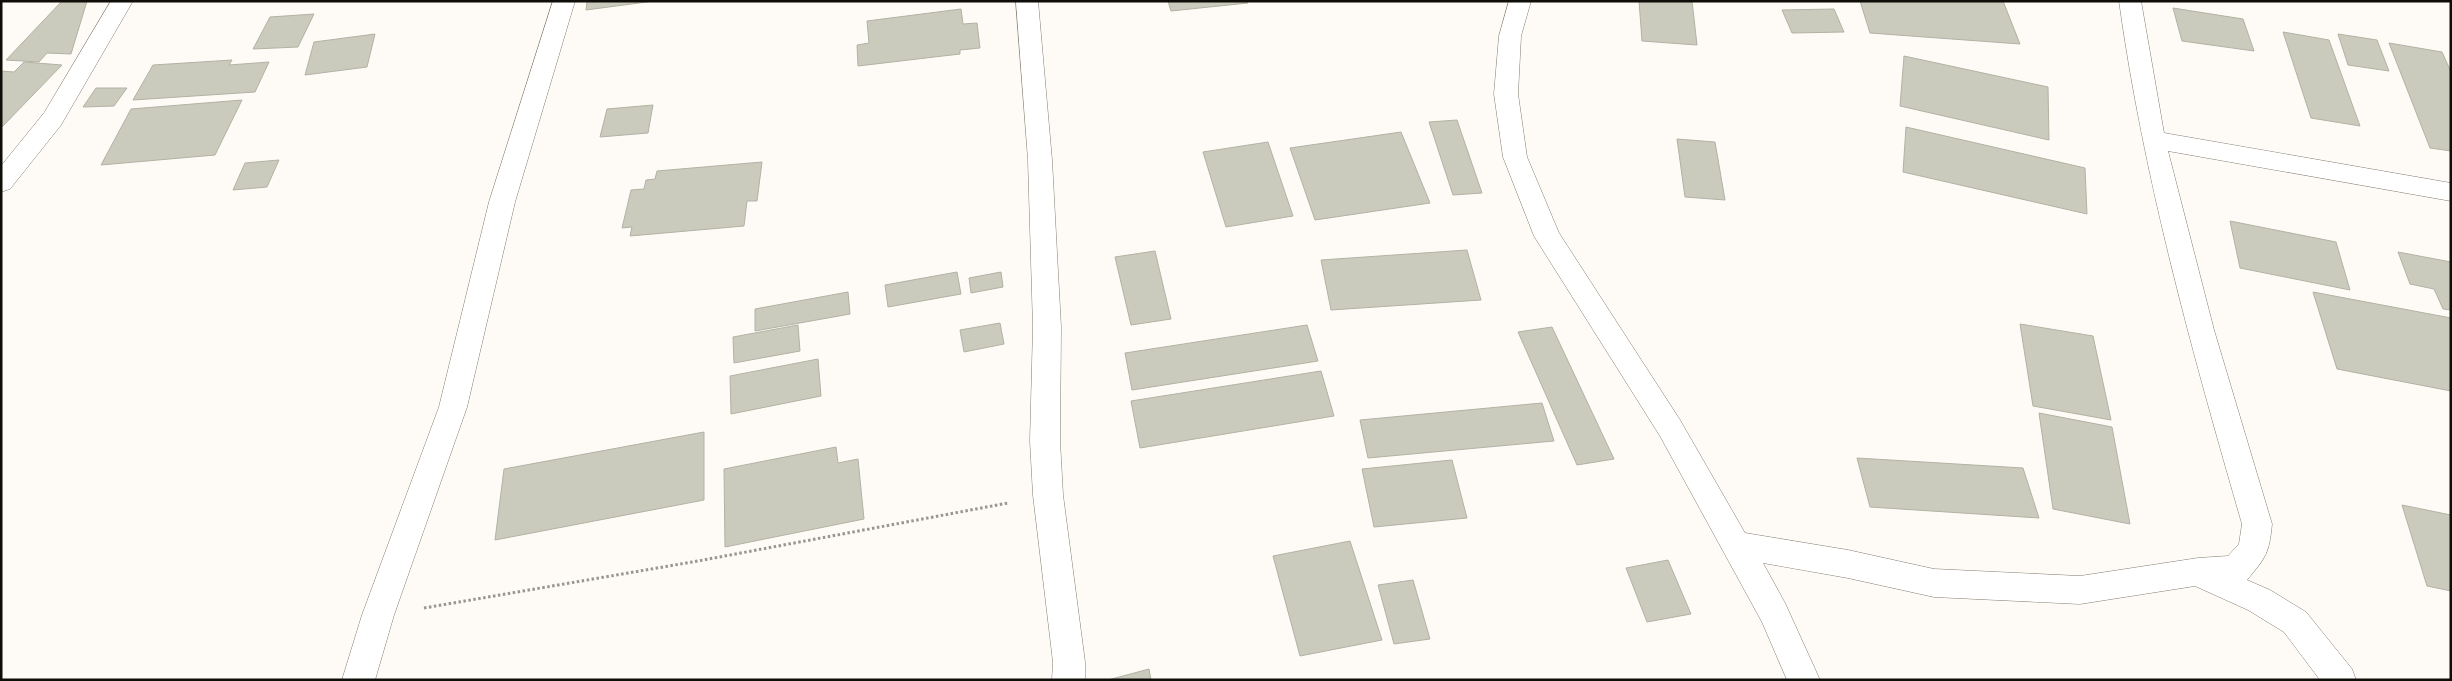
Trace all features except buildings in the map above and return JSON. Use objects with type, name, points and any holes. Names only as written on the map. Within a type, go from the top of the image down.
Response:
[{"type":"street","points":[[1,184],[53,119],[122,1]]},
{"type":"street","points":[[358,680],[378,615],[453,407],[502,202],[564,1]]},
{"type":"street","points":[[1027,1],[1040,160],[1047,317],[1044,442],[1048,496],[1068,662],[1068,680]]},
{"type":"street","points":[[1520,1],[1510,36],[1506,94],[1514,157],[1547,236],[1670,428],[1774,613],[1804,680]]},
{"type":"street","points":[[1737,546],[1848,564],[1934,583],[2080,590],[2198,572],[2236,570],[2254,549],[2257,524],[2202,337],[2154,140],[2135,42],[2130,1]]},
{"type":"street","points":[[2154,140],[2341,171],[2451,192]]},
{"type":"street","points":[[2198,572],[2260,600],[2295,622],[2340,680]]},
{"type":"path","points":[[378,615],[698,561],[1048,496]]}]
